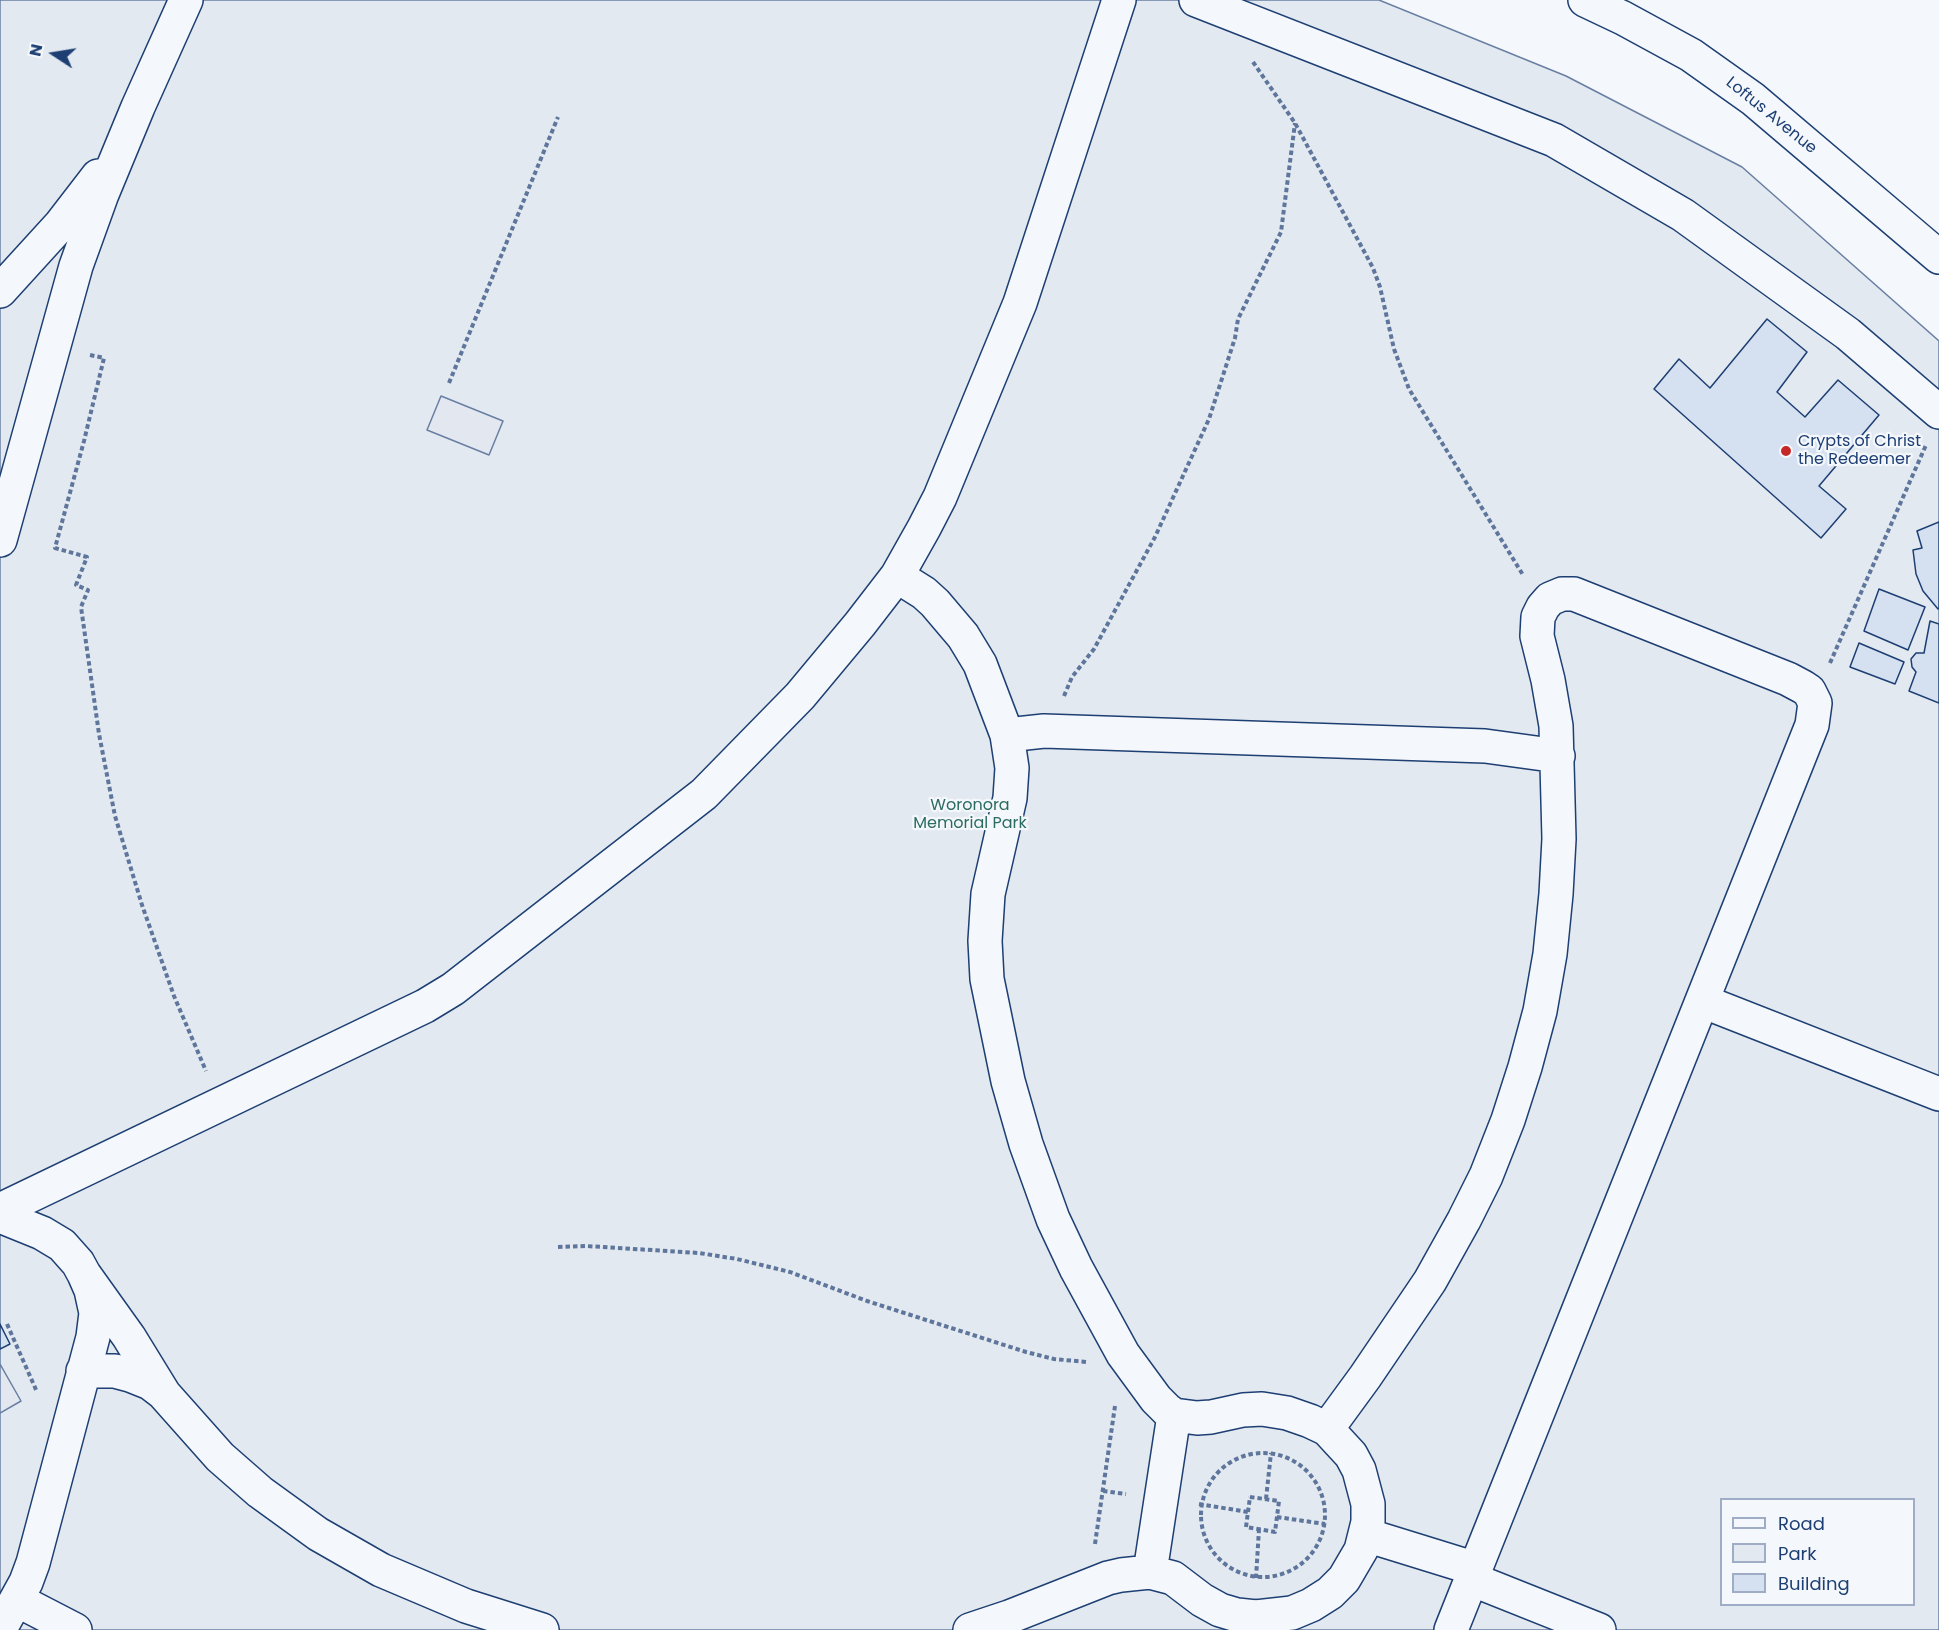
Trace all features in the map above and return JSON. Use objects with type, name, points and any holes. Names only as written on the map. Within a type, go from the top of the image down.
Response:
[{"type":"street","points":[[0,540],[76,266],[102,194],[186,0]]},
{"type":"street","points":[[0,1210],[416,1010],[453,989],[704,794],[800,696],[897,576],[940,497],[1020,303],[1119,0]]},
{"type":"street","points":[[1196,0],[1554,140],[1683,215],[1848,334],[1934,425]]},
{"type":"street","name":"Loftus Avenue","points":[[1586,0],[1691,55],[1752,99],[1939,257]]},
{"type":"street","points":[[0,291],[42,247],[90,188],[138,107]]},
{"type":"street","points":[[897,576],[924,593],[963,636],[980,664],[1007,735],[1012,768],[1010,798],[988,894],[985,941],[987,979],[1008,1081],[1039,1183],[1076,1268],[1122,1354],[1156,1399],[1174,1415],[1197,1418],[1262,1409],[1287,1413],[1310,1421],[1327,1429],[1347,1449],[1359,1470],[1368,1504],[1366,1535],[1358,1557],[1344,1579],[1330,1593],[1292,1614],[1256,1617],[1220,1610],[1173,1578],[1150,1572],[1121,1575],[1089,1585],[970,1630]]},
{"type":"street","points":[[1327,1429],[1430,1281],[1464,1220],[1486,1176],[1508,1120],[1540,1011],[1550,954],[1559,839],[1558,756],[1552,702],[1536,636],[1538,617],[1543,607],[1550,599],[1562,594],[1574,594],[1788,679],[1809,691],[1814,699],[1815,707],[1812,725],[1451,1630]]},
{"type":"street","points":[[1007,735],[1055,732],[1485,746],[1558,756]]},
{"type":"street","points":[[1702,1000],[1939,1094]]},
{"type":"street","points":[[0,1216],[42,1233],[62,1245],[78,1263],[84,1274],[91,1290],[96,1313],[93,1337],[33,1563],[17,1600],[0,1629]]},
{"type":"street","points":[[84,1274],[129,1336],[164,1394],[199,1435],[260,1492],[326,1539],[381,1570],[466,1606],[542,1630]]},
{"type":"street","points":[[83,1371],[115,1371],[130,1375],[150,1383],[164,1394]]},
{"type":"street","points":[[1150,1572],[1174,1415]]},
{"type":"street","points":[[1366,1535],[1474,1574],[1599,1630]]},
{"type":"street","points":[[17,1600],[75,1630]]},
{"type":"path","points":[[1248,56],[1295,123],[1373,268],[1380,287],[1394,350],[1409,389],[1543,607]]},
{"type":"path","points":[[449,383],[558,117]]},
{"type":"path","points":[[1055,732],[1059,707],[1072,677],[1094,649],[1155,537],[1209,419],[1235,338],[1238,319],[1281,232],[1295,123]]},
{"type":"path","points":[[50,359],[78,354],[104,358],[55,549],[87,557],[76,585],[88,590],[81,607],[99,734],[115,816],[142,905],[174,996],[222,1104]]},
{"type":"path","points":[[1814,699],[1934,425]]},
{"type":"path","points":[[558,1247],[586,1246],[699,1253],[737,1259],[790,1272],[867,1301],[1054,1359],[1096,1362],[1122,1354],[1089,1585]]},
{"type":"path","points":[[7,1324],[38,1392]]},
{"type":"path","points":[[1266,1499],[1271,1453]]},
{"type":"path","points":[[1271,1453],[1299,1464],[1312,1478],[1318,1486],[1324,1504],[1325,1524],[1317,1547],[1301,1565],[1280,1576],[1256,1578],[1227,1567],[1213,1553],[1201,1526],[1201,1505],[1213,1479],[1226,1465],[1252,1454],[1271,1453]]},
{"type":"path","points":[[1250,1497],[1280,1501],[1275,1532],[1246,1527],[1248,1512],[1250,1497]]},
{"type":"path","points":[[1201,1505],[1248,1512]]},
{"type":"path","points":[[1277,1516],[1325,1524]]},
{"type":"path","points":[[1256,1578],[1259,1529]]},
{"type":"green space","name":"Woronora Memorial Park","points":[[0,0],[1379,0],[1566,76],[1742,167],[1939,341],[1939,1630],[0,1630]]},
{"type":"shaded area","points":[[441,396],[503,421],[489,455],[427,430]]},
{"type":"shaded area","points":[[0,1364],[21,1401],[0,1413]]},
{"type":"building","name":"Crypts of Christ the Redeemer","points":[[1767,319],[1807,352],[1777,392],[1805,417],[1838,380],[1879,415],[1819,486],[1846,509],[1821,538],[1654,389],[1679,359],[1710,388]]},
{"type":"building","points":[[1939,522],[1938,609],[1923,591],[1916,574],[1913,550],[1922,548],[1917,531]]},
{"type":"building","points":[[1879,589],[1925,607],[1908,650],[1864,631]]},
{"type":"building","points":[[1930,621],[1939,624],[1939,703],[1909,691],[1916,672],[1912,667],[1911,659],[1916,653],[1924,653]]},
{"type":"building","points":[[1859,643],[1904,662],[1895,684],[1850,667]]},
{"type":"building","points":[[0,1324],[10,1344],[0,1349]]},
{"type":"place","name":"Crypts of Christ the Redeemer","points":[[1786,451]]}]
